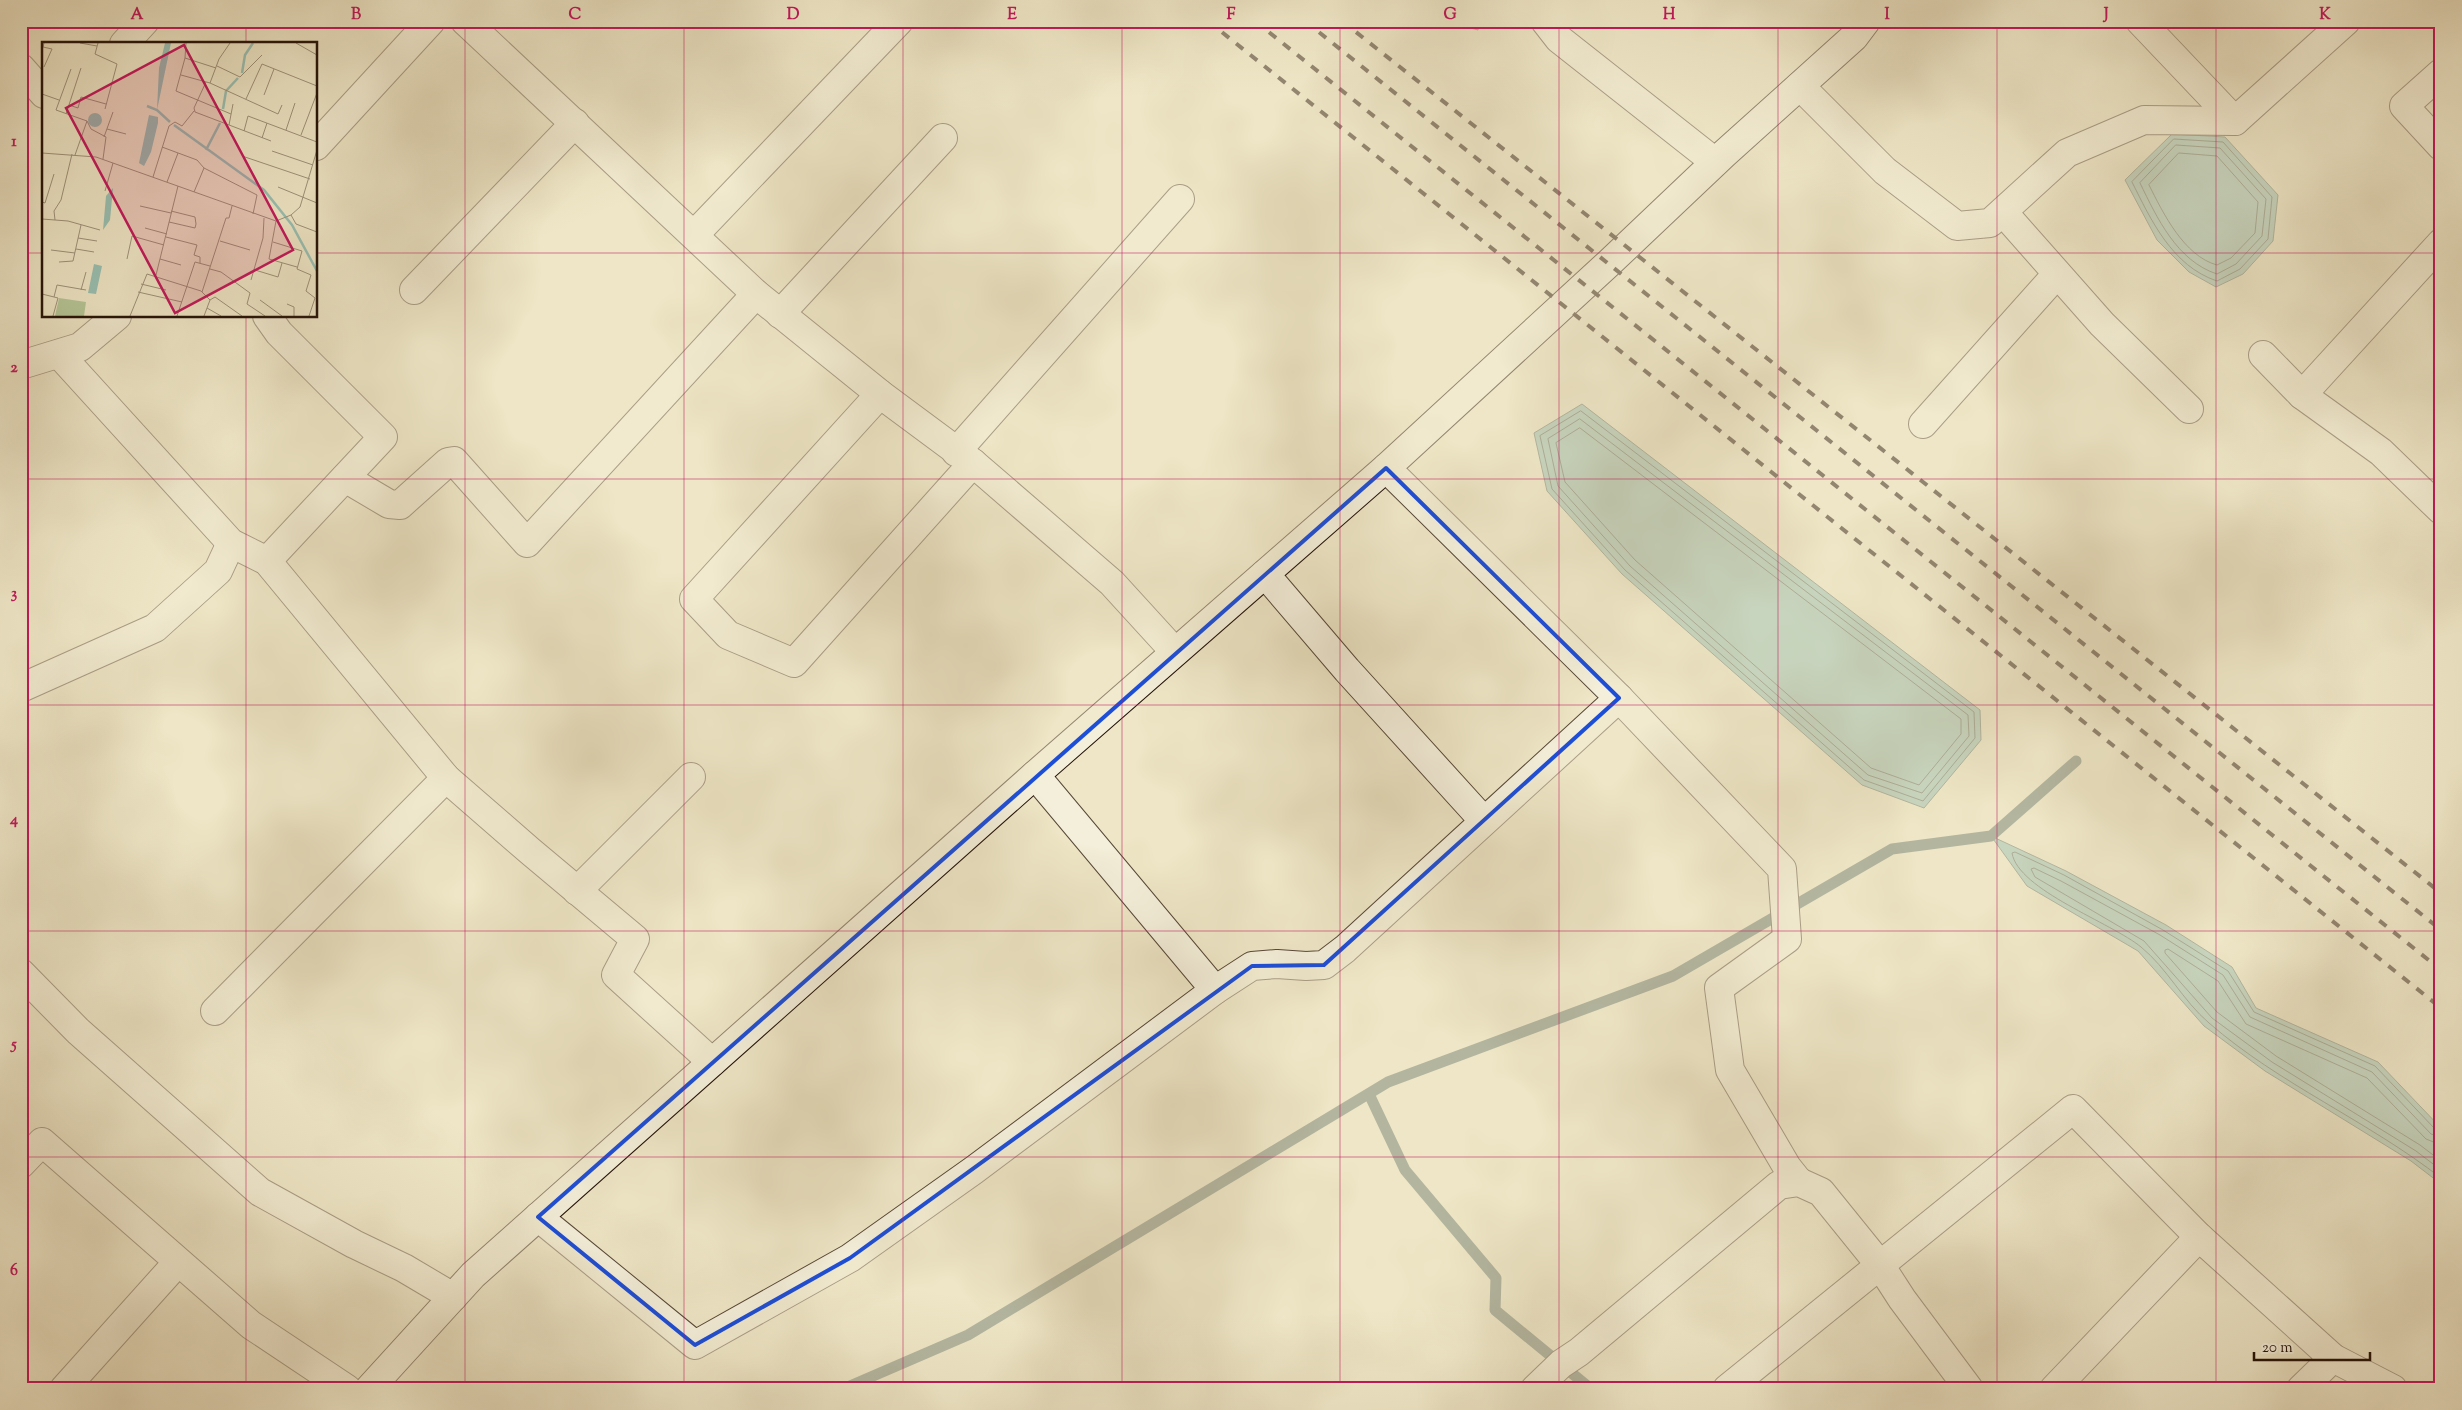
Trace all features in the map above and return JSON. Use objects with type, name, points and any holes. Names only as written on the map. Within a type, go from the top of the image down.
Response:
[{"type":"street","points":[[126,42],[145,21]]},
{"type":"street","points":[[318,144],[431,21]]},
{"type":"street","points":[[465,21],[756,294],[880,394],[964,458],[1112,583],[1175,652]]},
{"type":"street","points":[[694,235],[898,21]]},
{"type":"street","points":[[1545,21],[1560,39],[1715,162]]},
{"type":"street","points":[[369,1389],[473,1275],[1035,775],[1386,468],[1715,162],[1854,37],[1866,21]]},
{"type":"street","points":[[2140,21],[2235,121]]},
{"type":"street","points":[[1800,86],[1885,171],[1957,226],[1990,223],[2067,153],[2144,120],[2235,121],[2346,21]]},
{"type":"street","points":[[21,68],[42,92]]},
{"type":"street","points":[[2441,73],[2404,106],[2441,146]]},
{"type":"street","points":[[414,290],[574,124]]},
{"type":"street","points":[[780,314],[943,138]]},
{"type":"street","points":[[880,394],[694,599],[728,635],[794,663],[1180,199]]},
{"type":"street","points":[[2003,212],[2102,324],[2189,409]]},
{"type":"street","points":[[2302,395],[2441,242]]},
{"type":"street","points":[[1923,424],[2056,274]]},
{"type":"street","points":[[344,478],[389,504],[400,505],[448,462],[454,461],[527,543],[756,294]]},
{"type":"street","points":[[21,365],[80,347],[115,318]]},
{"type":"street","points":[[267,561],[383,437],[279,333],[268,318]]},
{"type":"street","points":[[59,354],[231,543],[267,561],[446,778],[635,938],[616,975],[712,1062]]},
{"type":"street","points":[[2263,355],[2302,395],[2381,452],[2441,510]]},
{"type":"street","points":[[1386,468],[1619,698],[1782,869],[1787,939],[1719,988],[1730,1070],[1787,1167],[1799,1182],[1821,1192],[1880,1265],[1902,1299],[1969,1389]]},
{"type":"street","points":[[21,688],[155,628],[218,571],[231,543]]},
{"type":"street","points":[[1265,574],[1347,670],[1484,821]]},
{"type":"street","points":[[538,1217],[695,1345],[850,1258],[974,1170],[1214,990],[1252,966],[1324,964],[1345,948],[1619,698]]},
{"type":"street","points":[[1035,775],[1214,990]]},
{"type":"street","points":[[577,890],[691,777]]},
{"type":"street","points":[[215,1011],[446,778]]},
{"type":"street","points":[[21,973],[78,1031],[260,1192],[354,1244],[404,1268],[452,1298]]},
{"type":"street","points":[[1727,1389],[2073,1109],[2199,1237],[2332,1358],[2392,1389]]},
{"type":"street","points":[[21,1164],[42,1142],[251,1325],[347,1389]]},
{"type":"street","points":[[1535,1389],[1561,1364],[1580,1352],[1779,1185],[1799,1182]]},
{"type":"street","points":[[2054,1389],[2199,1237]]},
{"type":"street","points":[[64,1389],[178,1262]]},
{"type":"street","points":[[2301,1389],[2332,1358]]},
{"type":"highlighted area","points":[[1386,468],[1619,698],[1324,965],[1252,966],[850,1258],[695,1345],[538,1217]]},
{"type":"water","points":[[1446,21],[1480,21],[1478,30]]},
{"type":"water","points":[[2172,134],[2225,137],[2278,195],[2273,241],[2243,274],[2216,287],[2189,272],[2157,240],[2125,180]]},
{"type":"water","points":[[1582,404],[1980,710],[1981,740],[1924,808],[1862,785],[1622,574],[1547,491],[1534,433]]},
{"type":"water","points":[[1991,836],[2066,871],[2166,925],[2232,967],[2256,1008],[2378,1062],[2441,1128],[2441,1184],[2411,1161],[2265,1071],[2204,1026],[2138,951],[2027,886]]},
{"type":"waterway","points":[[843,1389],[968,1335],[1388,1082],[1673,976],[1892,849],[1991,836],[2076,761]]},
{"type":"waterway","points":[[1369,1094],[1405,1170],[1496,1278],[1495,1310],[1591,1389]]},
{"type":"railway","points":[[1208,21],[2441,1008]]},
{"type":"railway","points":[[1255,21],[2441,970]]},
{"type":"railway","points":[[1305,21],[2441,930]]},
{"type":"railway","points":[[1342,21],[2441,893]]}]
